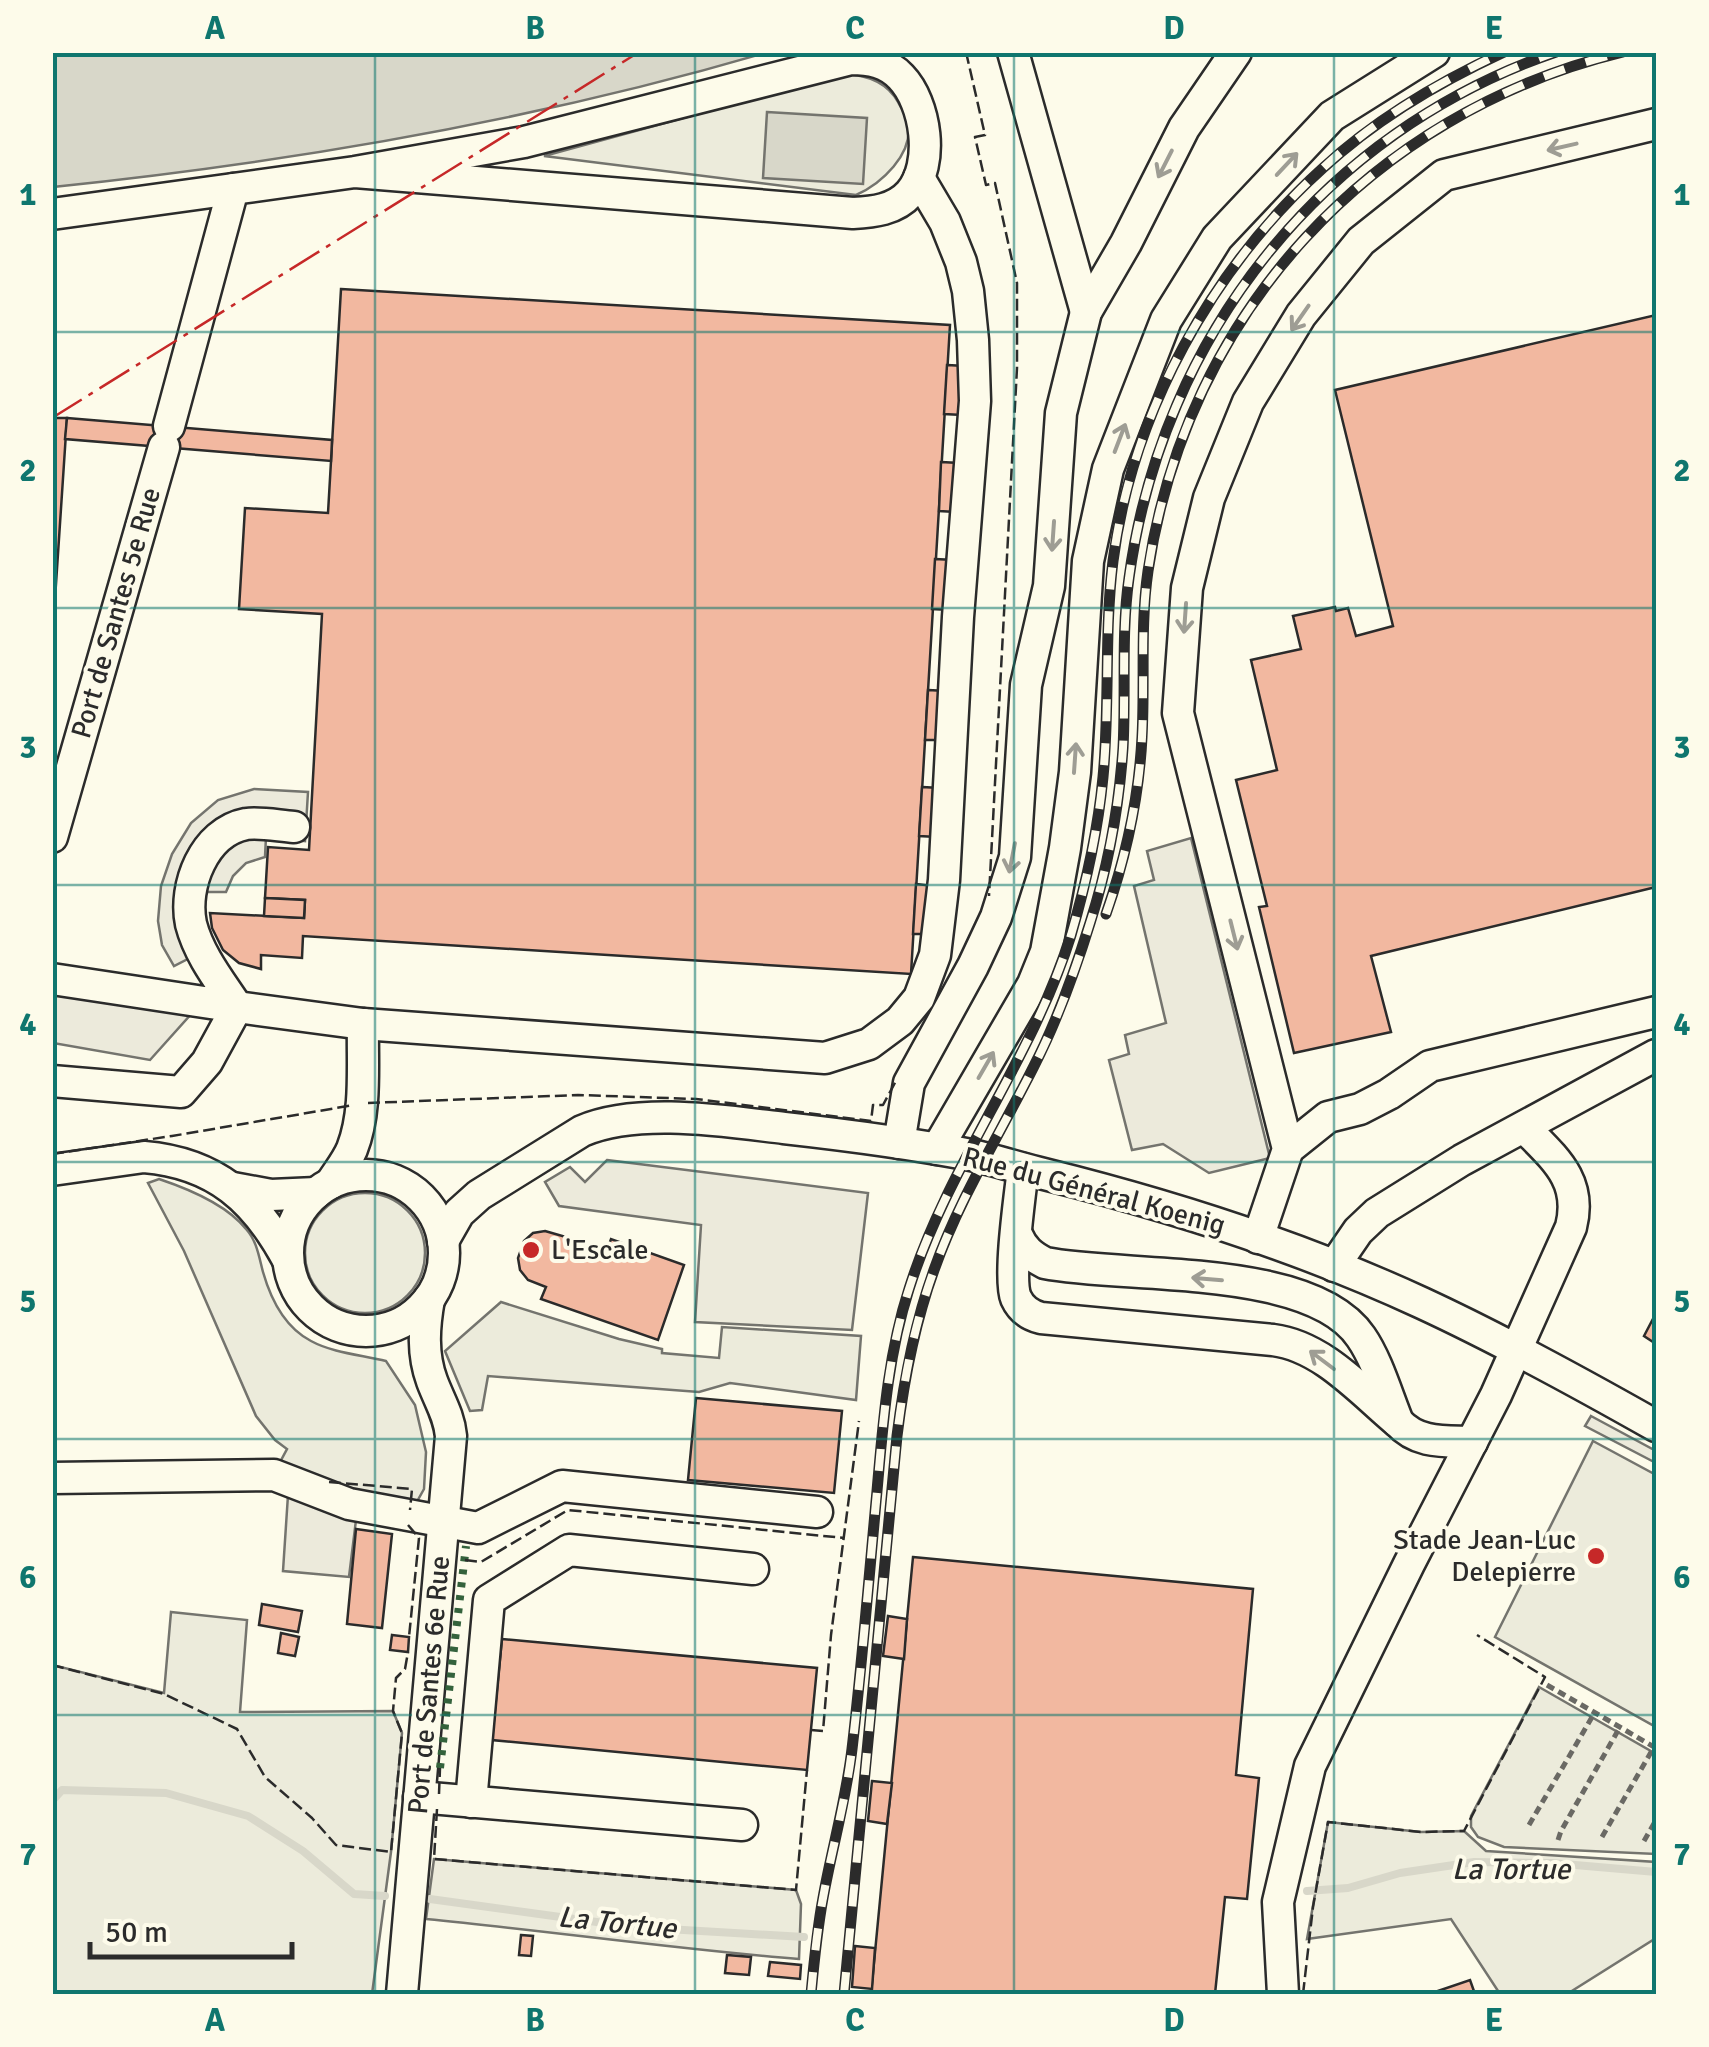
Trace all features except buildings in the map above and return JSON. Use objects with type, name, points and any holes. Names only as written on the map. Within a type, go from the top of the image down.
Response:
[{"type":"street","points":[[1012,52],[1086,312]]},
{"type":"street","points":[[899,1142],[909,1083],[996,917],[1014,857],[1026,685],[1049,586],[1061,413],[1086,312],[1184,128],[1236,52]]},
{"type":"street","points":[[937,1149],[1033,984],[1046,952],[1075,772],[1088,561],[1108,470],[1166,320],[1217,238],[1332,116],[1434,52]]},
{"type":"street","points":[[52,214],[355,172],[524,142],[851,59],[871,59],[898,74],[910,87],[918,105],[923,132],[919,178],[909,195],[874,212],[355,172]]},
{"type":"street","points":[[1258,1238],[1288,1149],[1178,713],[1187,588],[1209,498],[1248,402],[1301,314],[1361,242],[1444,175],[1656,124]]},
{"type":"street","points":[[52,979],[363,1024],[824,1058],[869,1044],[900,1021],[919,998],[935,954],[944,880],[958,616],[976,401],[965,277],[945,222],[919,178]]},
{"type":"street","name":"Port de Santes 5e Rue","points":[[52,837],[233,189]]},
{"type":"street","points":[[237,1007],[204,956],[191,922],[191,889],[198,863],[215,840],[231,829],[249,824],[294,827]]},
{"type":"street","points":[[52,1081],[181,1092],[206,1062],[237,1007]]},
{"type":"street","points":[[1288,1149],[1328,1118],[1360,1109],[1430,1066],[1656,1012]]},
{"type":"street","points":[[288,1260],[288,1242],[302,1207],[324,1188],[352,1148],[361,1106],[363,1024]]},
{"type":"street","points":[[1334,1266],[1358,1231],[1377,1213],[1462,1160],[1656,1055]]},
{"type":"street","points":[[52,1170],[130,1158],[159,1158],[192,1168],[232,1188],[260,1214],[288,1260],[296,1288],[314,1311],[339,1326],[368,1331],[397,1324],[415,1314],[428,1299],[442,1271],[443,1241],[434,1215],[374,1155],[361,1106]]},
{"type":"street","name":"Rue du Général Koenig","points":[[443,1241],[459,1212],[479,1194],[582,1131],[615,1120],[704,1120],[899,1142],[986,1159],[1175,1209],[1334,1266],[1518,1350],[1656,1426]]},
{"type":"street","points":[[1282,1994],[1278,1902],[1310,1766],[1518,1350],[1572,1227],[1576,1210],[1568,1178],[1524,1127]]},
{"type":"street","points":[[1023,1169],[1012,1284],[1019,1304],[1031,1315],[1297,1344],[1320,1356],[1406,1430],[1423,1439],[1472,1442]]},
{"type":"street","points":[[232,1188],[282,1195],[324,1188],[360,1175],[403,1186]]},
{"type":"street","name":"Rue du Général Koenig","points":[[403,1186],[453,1192],[504,1178]]},
{"type":"street","points":[[1017,1235],[1022,1246],[1045,1263],[1246,1283],[1282,1290],[1327,1308],[1361,1336],[1398,1422]]},
{"type":"street","name":"Port de Santes 6e Rue","points":[[402,1994],[451,1436],[432,1380],[424,1335],[428,1299]]},
{"type":"street","name":"Port de Santes 6e Rue","points":[[368,1331],[412,1355],[432,1380]]},
{"type":"street","points":[[52,1478],[274,1475],[349,1504],[478,1528],[562,1486],[817,1512]]},
{"type":"street","points":[[471,1802],[488,1600],[569,1550],[753,1569]]},
{"type":"street","points":[[419,1797],[742,1825]]},
{"type":"path","points":[[1547,1684],[1655,1747],[1602,1837]]},
{"type":"path","points":[[1529,1824],[1595,1712]]},
{"type":"path","points":[[1558,1840],[1620,1727]]},
{"type":"path","points":[[1644,1841],[1656,1820]]},
{"type":"shaded area","points":[[52,53],[765,53],[590,99],[412,136],[233,165],[53,187]]},
{"type":"shaded area","points":[[845,74],[868,78],[888,89],[908,123],[909,135],[901,157],[876,183],[856,195],[544,156]]},
{"type":"shaded area","points":[[767,112],[867,118],[863,184],[763,178]]},
{"type":"shaded area","points":[[254,789],[308,792],[305,841],[266,837],[265,857],[246,863],[233,876],[226,892],[205,892],[202,918],[213,946],[174,966],[162,945],[158,921],[161,886],[172,854],[191,823],[218,800]]},
{"type":"shaded area","points":[[1191,838],[1270,1158],[1209,1173],[1163,1144],[1132,1150],[1109,1060],[1129,1054],[1125,1035],[1166,1023],[1134,886],[1154,880],[1147,851]]},
{"type":"shaded area","points":[[52,988],[193,1012],[150,1060],[53,1043]]},
{"type":"shaded area","points":[[607,1160],[868,1193],[852,1330],[695,1322],[701,1225],[559,1206],[545,1182],[570,1167],[585,1182]]},
{"type":"shaded area","points":[[159,1179],[218,1205],[238,1220],[255,1244],[275,1302],[302,1335],[329,1348],[386,1361],[415,1405],[426,1452],[424,1489],[415,1505],[355,1493],[279,1464],[287,1449],[256,1416],[184,1251],[148,1183]]},
{"type":"shaded area","points":[[365,1193],[388,1198],[407,1211],[420,1230],[425,1253],[420,1276],[407,1295],[388,1308],[365,1313],[342,1308],[323,1295],[310,1276],[305,1253],[310,1230],[323,1211],[342,1198]]},
{"type":"shaded area","points":[[501,1302],[662,1349],[662,1353],[719,1358],[722,1327],[861,1336],[856,1400],[730,1383],[699,1392],[488,1376],[482,1410],[470,1411],[445,1351]]},
{"type":"shaded area","points":[[1591,1416],[1656,1451],[1656,1463],[1585,1426]]},
{"type":"shaded area","name":"Stade Jean-Luc Delepierre","points":[[1593,1441],[1656,1475],[1656,1727],[1495,1637]]},
{"type":"shaded area","points":[[288,1495],[356,1520],[349,1577],[283,1571]]},
{"type":"shaded area","points":[[171,1612],[247,1620],[240,1712],[393,1711],[402,1733],[372,1994],[53,1994],[53,1665],[164,1693]]},
{"type":"shaded area","points":[[1539,1687],[1656,1754],[1656,1854],[1504,1847],[1478,1837],[1471,1827],[1471,1816]]},
{"type":"shaded area","points":[[1328,1822],[1421,1832],[1464,1831],[1486,1851],[1656,1862],[1656,1938],[1567,1994],[1500,1994],[1451,1919],[1307,1939]]},
{"type":"shaded area","points":[[434,1859],[796,1890],[801,1904],[799,1959],[426,1919]]},
{"type":"waterway","name":"La Tortue","points":[[52,1801],[62,1790],[166,1793],[248,1816],[303,1851],[354,1894],[385,1896]]},
{"type":"waterway","name":"La Tortue","points":[[1307,1891],[1348,1888],[1400,1873],[1474,1862],[1552,1863],[1656,1872]]},
{"type":"waterway","name":"La Tortue","points":[[430,1899],[633,1927],[804,1937]]},
{"type":"railway","points":[[811,1994],[821,1910],[852,1749],[884,1414],[896,1338],[909,1289],[945,1199],[1035,1026],[1071,935],[1095,837],[1103,777],[1113,561],[1138,451],[1184,346],[1213,297],[1283,208],[1343,150],[1386,118],[1504,52]]},
{"type":"railway","points":[[844,1994],[897,1436],[911,1352],[944,1244],[1050,1031],[1096,902],[1112,837],[1121,770],[1129,578],[1147,489],[1177,405],[1217,326],[1268,254],[1327,190],[1396,134],[1472,88],[1556,52]]},
{"type":"railway","points":[[1106,914],[1135,804],[1142,737],[1148,571],[1169,477],[1203,390],[1249,310],[1305,238],[1372,175],[1448,123],[1532,81],[1623,52]]},
{"type":"hedge","points":[[440,1768],[466,1546]]},
{"type":"fence","points":[[966,52],[985,135],[975,137],[986,185],[995,183],[1017,283],[1017,368],[989,896]]},
{"type":"fence","points":[[368,1103],[578,1095],[696,1099],[871,1121],[873,1105],[883,1105],[897,1079]]},
{"type":"fence","points":[[52,1154],[354,1105]]},
{"type":"fence","points":[[811,1730],[823,1731],[831,1635],[859,1421]]},
{"type":"fence","points":[[329,1482],[412,1489],[410,1510]]},
{"type":"fence","points":[[465,1560],[481,1562],[568,1510],[844,1538]]},
{"type":"fence","points":[[408,1525],[419,1538],[409,1637]]},
{"type":"fence","points":[[1303,1994],[1328,1822],[1421,1832],[1464,1831],[1545,1677],[1477,1635]]},
{"type":"fence","points":[[52,1665],[164,1694],[237,1729],[265,1777],[336,1845],[391,1852],[402,1733],[393,1711],[396,1678],[405,1669],[408,1652]]},
{"type":"fence","points":[[439,1794],[440,1768]]},
{"type":"fence","points":[[437,1809],[434,1859],[796,1890],[807,1770]]},
{"type":"power","points":[[52,418],[639,52]]},
{"type":"place","name":"L'Escale","points":[[531,1250]]},
{"type":"place","name":"Stade Jean-Luc Delepierre","points":[[1596,1556]]}]
